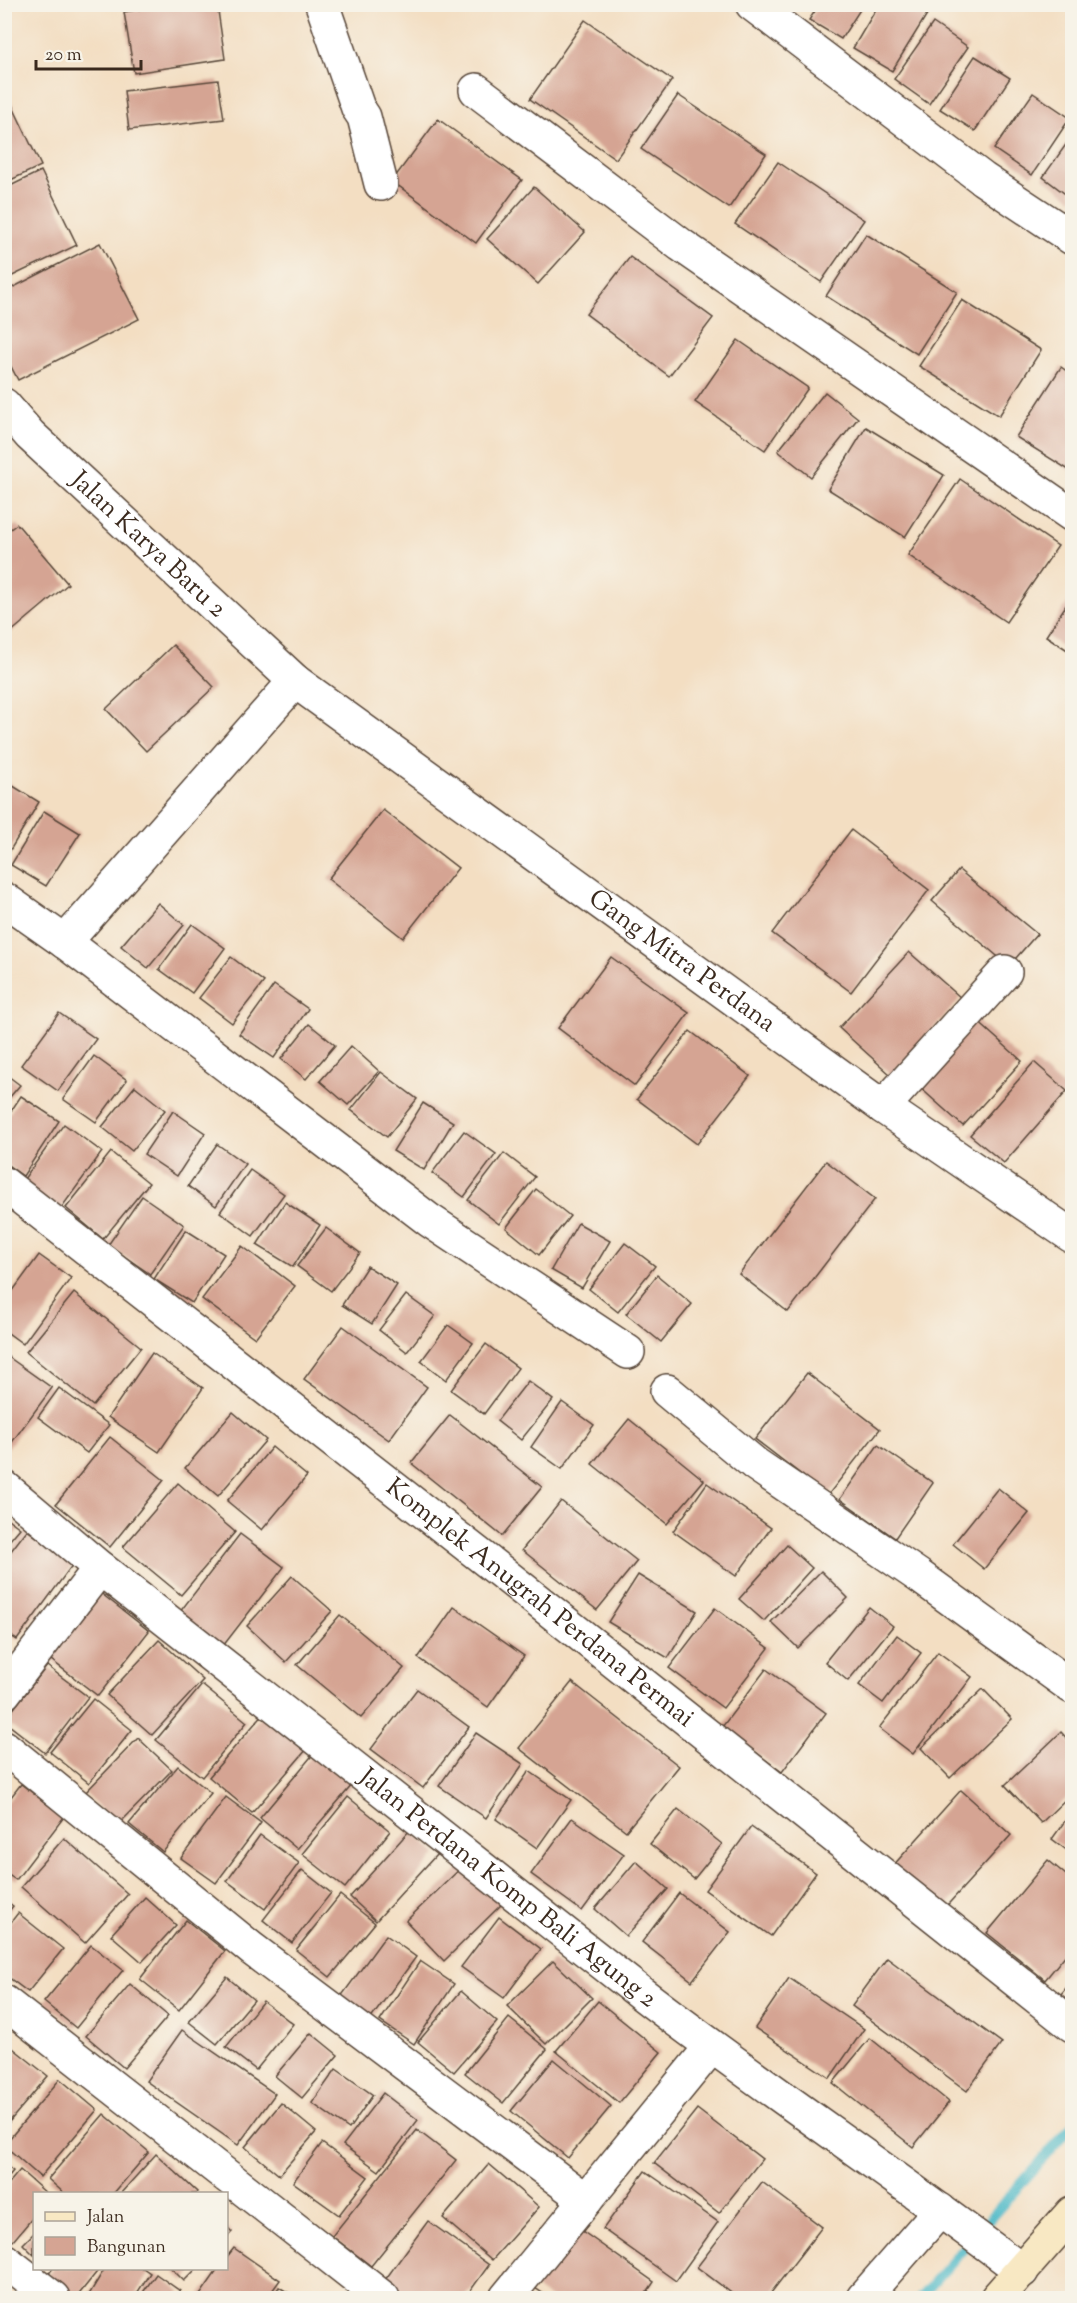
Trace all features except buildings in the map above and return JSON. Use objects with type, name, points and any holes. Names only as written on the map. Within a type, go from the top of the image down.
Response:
[{"type":"street","points":[[322,4],[358,108],[364,117],[381,184]]},
{"type":"street","points":[[752,4],[983,179],[1072,238]]},
{"type":"street","points":[[476,90],[681,245],[1072,515]]},
{"type":"street","name":"Jalan Karya Baru 2","points":[[4,405],[30,435],[295,681]]},
{"type":"street","points":[[65,942],[295,681]]},
{"type":"street","name":"Gang Mitra Perdana","points":[[295,681],[883,1107],[1072,1236]]},
{"type":"street","points":[[4,899],[65,942],[429,1220],[628,1352]]},
{"type":"street","points":[[883,1107],[1005,972]]},
{"type":"street","name":"Komplek Anugrah Perdana Permai","points":[[4,1184],[510,1578],[1072,2025]]},
{"type":"street","points":[[667,1391],[755,1464],[919,1576],[1072,1687]]},
{"type":"street","name":"Jalan Perdana Komp Bali Agung 2","points":[[4,1487],[100,1568],[711,2047],[945,2213],[1012,2264]]},
{"type":"street","points":[[4,1693],[100,1568]]},
{"type":"street","points":[[4,1747],[252,1949],[586,2200]]},
{"type":"street","points":[[4,2002],[383,2298]]},
{"type":"street","points":[[506,2298],[711,2047]]},
{"type":"street","points":[[997,2298],[1012,2264],[1072,2212]]},
{"type":"street","points":[[863,2298],[945,2213]]},
{"type":"street","points":[[4,2260],[53,2298]]},
{"type":"waterway","points":[[920,2298],[1072,2126]]}]
